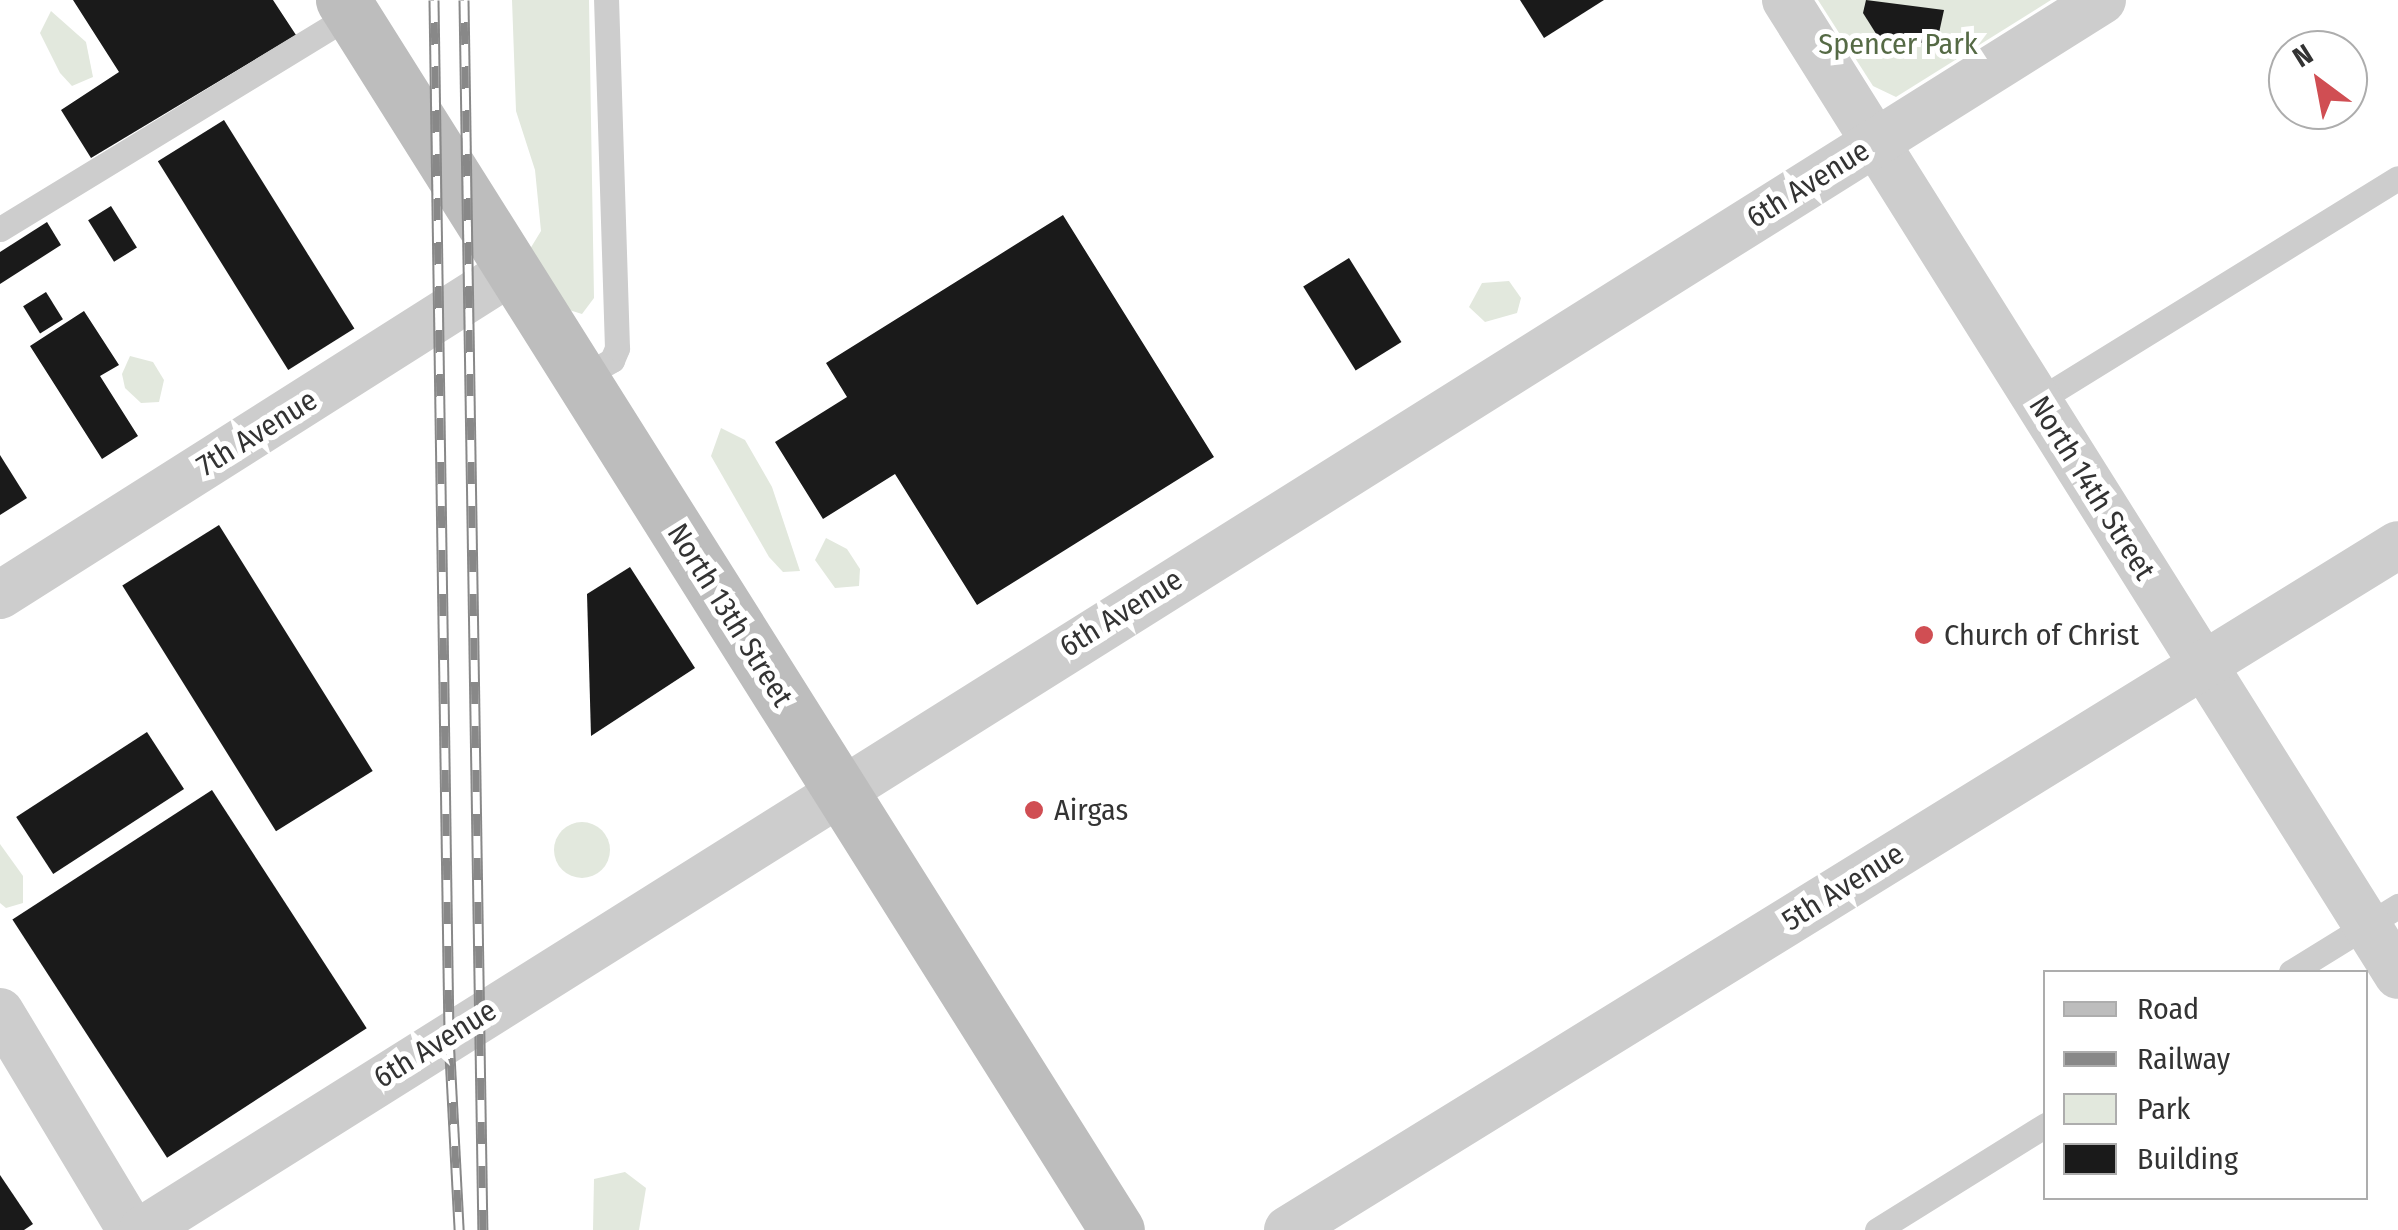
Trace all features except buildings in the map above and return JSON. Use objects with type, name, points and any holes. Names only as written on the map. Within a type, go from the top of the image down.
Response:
[{"type":"main road","name":"North 13th Street","points":[[347,7],[1117,1230]]},
{"type":"street","name":"North 14th Street","points":[[1786,0],[2203,665],[2382,916],[2398,975]]},
{"type":"street","name":"6th Avenue","points":[[142,1230],[2102,0]]},
{"type":"street","name":"7th Avenue","points":[[0,594],[513,270]]},
{"type":"street","name":"5th Avenue","points":[[1288,1230],[2398,545]]},
{"type":"street","points":[[0,1012],[131,1230]]},
{"type":"lane","points":[[581,378],[612,360],[617,348],[606,0]]},
{"type":"lane","points":[[0,229],[347,7]]},
{"type":"lane","points":[[2037,400],[2398,178]]},
{"type":"lane","points":[[2294,970],[2382,916]]},
{"type":"lane","points":[[1877,1230],[2043,1127]]},
{"type":"green space","points":[[512,0],[589,0],[594,298],[582,314],[566,309],[530,249],[541,231],[535,170],[516,111]]},
{"type":"green space","name":"Spencer Park","points":[[1818,0],[2051,0],[1896,97],[1873,86]]},
{"type":"green space","points":[[51,11],[86,42],[93,77],[72,86],[60,73],[40,33]]},
{"type":"green space","points":[[1509,281],[1521,298],[1517,313],[1485,322],[1469,307],[1482,283]]},
{"type":"green space","points":[[130,356],[153,362],[164,380],[159,402],[141,403],[125,388],[122,374]]},
{"type":"green space","points":[[721,428],[745,440],[772,487],[800,571],[783,572],[769,557],[711,456]]},
{"type":"green space","points":[[826,538],[847,549],[860,569],[859,586],[835,588],[815,560]]},
{"type":"green space","points":[[582,822],[602,830],[610,850],[602,870],[582,878],[562,870],[554,850],[562,830]]},
{"type":"green space","points":[[0,844],[23,876],[23,903],[6,908],[0,903]]},
{"type":"green space","points":[[625,1172],[646,1188],[639,1230],[593,1230],[594,1179]]},
{"type":"railway","points":[[434,0],[449,1036],[459,1230]]},
{"type":"railway","points":[[464,0],[483,1230]]},
{"type":"place","name":"Church of Christ","points":[[1924,635]]},
{"type":"place","name":"Airgas","points":[[1034,810]]}]
